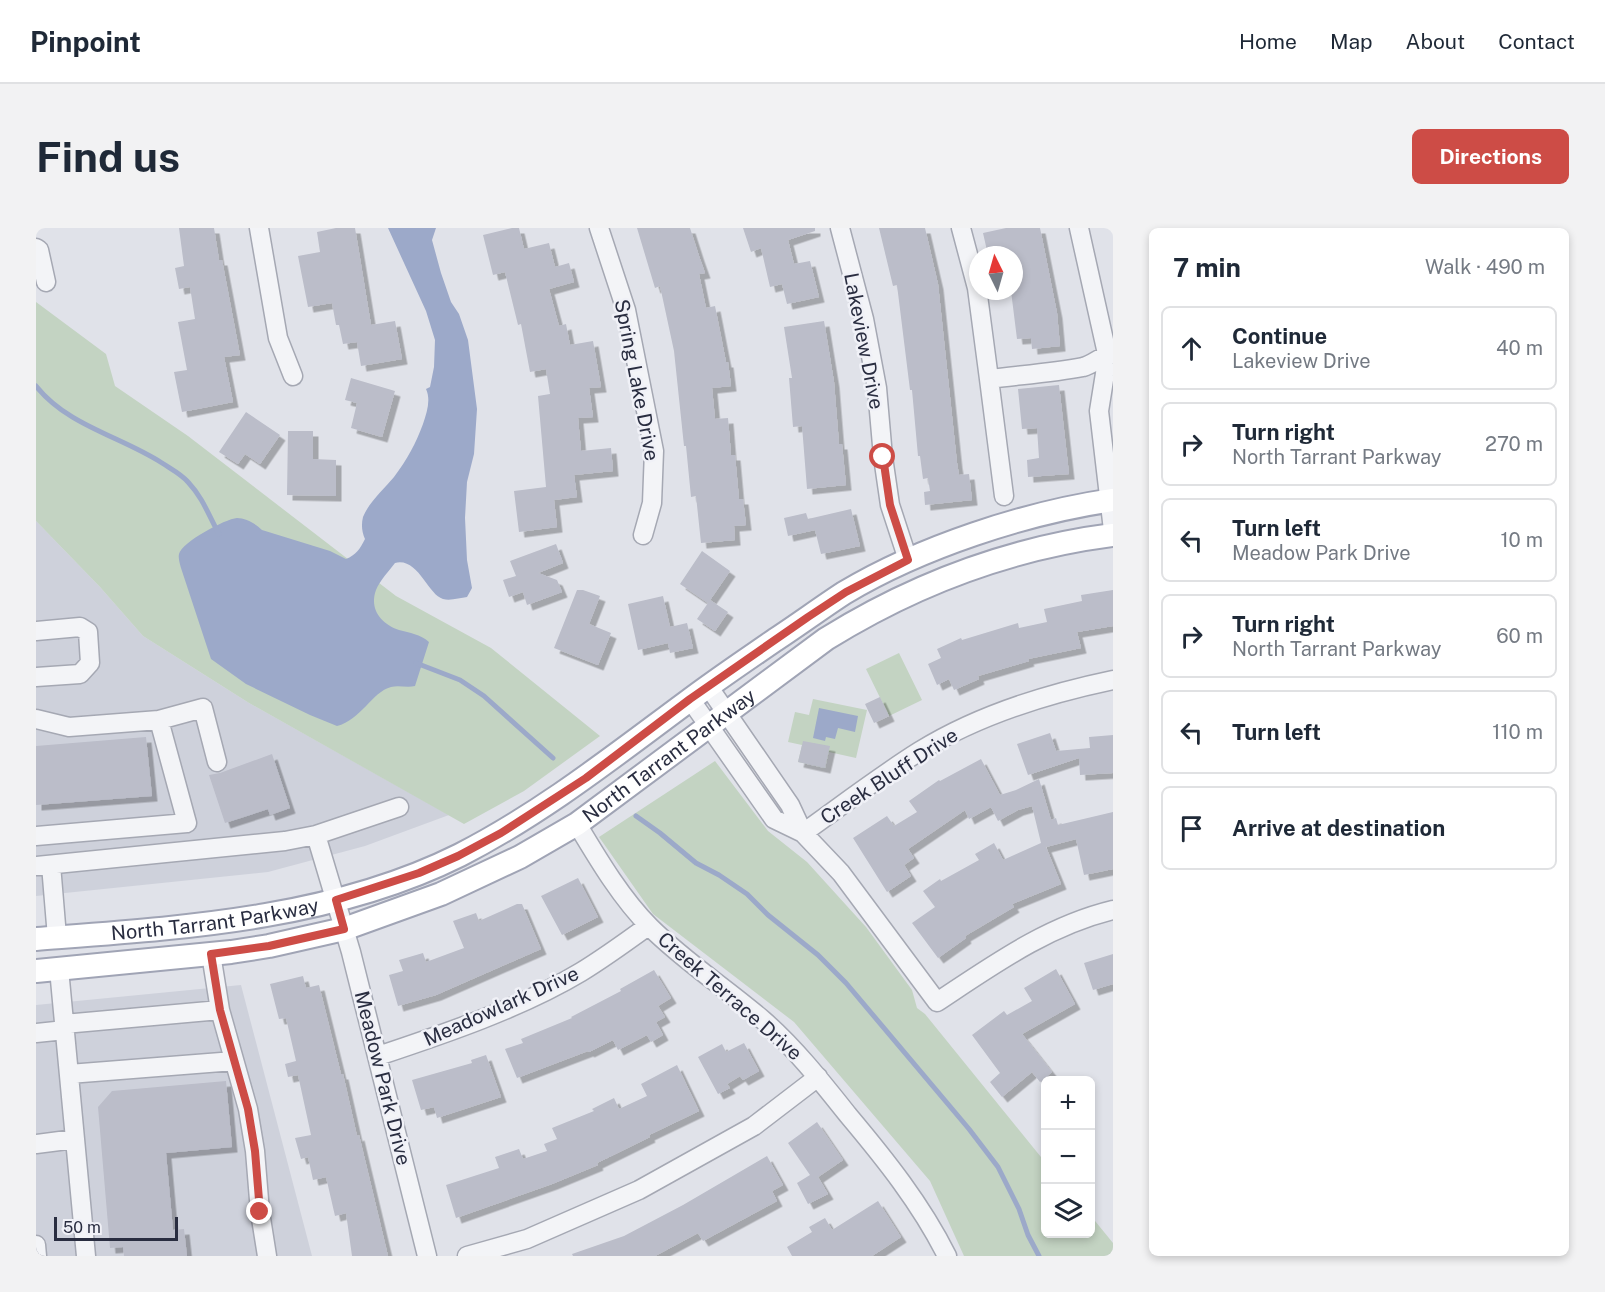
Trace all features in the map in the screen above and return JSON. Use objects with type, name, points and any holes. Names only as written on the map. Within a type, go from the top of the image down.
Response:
[{"type":"main road","name":"North Tarrant Parkway","points":[[46,938],[278,914],[336,900],[419,873],[458,856],[501,833],[586,778],[708,686],[846,592],[908,560],[997,526],[1058,510],[1111,500]]},
{"type":"main road","name":"North Tarrant Parkway","points":[[36,971],[269,946],[344,929],[441,894],[520,857],[576,824],[826,639],[879,609],[931,584],[979,566],[1085,538],[1113,535]]},
{"type":"main road","points":[[46,938],[59,969]]},
{"type":"street","points":[[259,228],[278,338],[293,375]]},
{"type":"street","name":"Spring Lake Drive","points":[[599,228],[627,310],[654,451],[652,503],[643,535]]},
{"type":"street","name":"Lakeview Drive","points":[[840,228],[864,319],[877,387],[890,505],[908,560]]},
{"type":"street","points":[[961,228],[976,288],[1004,496]]},
{"type":"street","points":[[1079,228],[1110,354],[1113,379]]},
{"type":"street","points":[[36,248],[39,250],[46,282]]},
{"type":"street","points":[[989,379],[1086,366],[1110,354]]},
{"type":"street","points":[[1110,354],[1099,411],[1113,530]]},
{"type":"street","points":[[36,631],[80,627],[88,632],[90,663],[80,674],[36,677]]},
{"type":"street","name":"Creek Bluff Drive","points":[[803,832],[920,751],[956,732],[1032,701],[1113,680]]},
{"type":"street","points":[[708,686],[790,805],[803,832],[841,873],[937,1002],[1033,941],[1090,915],[1113,910]]},
{"type":"street","points":[[690,699],[774,819],[803,832]]},
{"type":"street","points":[[36,719],[69,727],[159,720],[203,708],[218,762]]},
{"type":"street","points":[[159,720],[186,823],[189,852]]},
{"type":"street","points":[[46,938],[44,866],[252,846],[316,835],[399,807]]},
{"type":"street","points":[[36,836],[186,823]]},
{"type":"street","name":"Creek Terrace Drive","points":[[576,824],[624,896],[648,926],[686,960],[762,1019],[804,1060],[914,1199],[947,1256]]},
{"type":"street","name":"Meadow Park Drive","points":[[316,835],[378,1056],[427,1256]]},
{"type":"street","name":"Meadowlark Drive","points":[[378,1056],[436,1036],[537,994],[579,973],[648,926]]},
{"type":"street","points":[[211,954],[220,1010],[250,1119],[267,1256]]},
{"type":"street","points":[[59,969],[86,1256]]},
{"type":"street","points":[[36,1033],[64,1027],[220,1010]]},
{"type":"street","points":[[69,1074],[234,1061]]},
{"type":"street","points":[[467,1256],[527,1239],[639,1190],[754,1126],[818,1077]]},
{"type":"street","points":[[36,1144],[75,1138]]},
{"type":"street","points":[[36,1245],[37,1256]]},
{"type":"shaded area","points":[[36,521],[100,587],[143,636],[249,703],[449,815],[365,846],[268,872],[36,896]]},
{"type":"shaded area","points":[[241,985],[312,1256],[36,1256],[36,1005]]},
{"type":"green space","points":[[36,302],[106,354],[115,386],[188,436],[396,596],[491,648],[600,736],[524,791],[464,824],[249,703],[143,636],[100,587],[36,521]]},
{"type":"green space","points":[[899,653],[922,700],[889,716],[866,669]]},
{"type":"green space","points":[[813,699],[867,710],[856,758],[829,752],[825,768],[798,762],[802,745],[788,742],[795,712],[809,715]]},
{"type":"green space","points":[[715,761],[768,831],[807,862],[866,927],[912,990],[917,1008],[925,1014],[1041,1157],[1041,1238],[1095,1238],[1095,1221],[1113,1243],[1113,1256],[964,1256],[930,1181],[794,1022],[653,914],[599,837]]},
{"type":"water","points":[[388,228],[436,228],[432,240],[441,273],[468,340],[477,409],[474,454],[467,482],[465,518],[467,560],[472,588],[467,597],[443,599],[432,591],[410,566],[395,563],[378,586],[374,603],[378,615],[387,624],[418,635],[429,642],[415,686],[394,686],[384,690],[353,718],[337,726],[246,684],[211,659],[181,568],[179,554],[188,543],[196,538],[214,527],[237,518],[251,522],[262,530],[330,551],[346,559],[355,554],[361,546],[365,539],[362,526],[366,511],[399,471],[420,431],[428,406],[426,389],[430,387],[434,367],[435,340],[426,311]]},
{"type":"water","points":[[819,708],[858,716],[855,732],[838,728],[835,739],[826,737],[825,741],[813,738]]},
{"type":"building","points":[[179,228],[214,228],[240,355],[224,357],[233,402],[182,412],[174,372],[187,370],[178,322],[195,319],[190,287],[179,289],[175,268],[184,266]]},
{"type":"building","points":[[336,228],[355,228],[371,325],[395,321],[402,359],[361,366],[357,342],[343,344],[339,325],[336,325],[332,303],[308,307],[298,256],[320,252],[317,232]]},
{"type":"building","points":[[519,228],[524,249],[549,243],[555,267],[569,263],[574,282],[549,289],[559,326],[566,324],[570,345],[593,341],[601,387],[589,388],[593,417],[578,418],[581,451],[611,448],[613,471],[574,475],[577,497],[554,500],[557,527],[519,532],[514,491],[546,487],[538,396],[550,394],[546,369],[530,372],[521,324],[518,325],[505,272],[493,275],[483,235]]},
{"type":"building","points":[[637,228],[690,228],[705,273],[699,274],[706,308],[715,306],[731,386],[712,388],[715,419],[728,418],[731,455],[735,455],[739,499],[743,499],[746,525],[734,526],[735,540],[701,543],[696,496],[691,497],[674,351],[660,286],[655,288]]},
{"type":"building","points":[[743,228],[815,228],[815,231],[788,240],[794,264],[810,261],[819,297],[787,304],[782,284],[770,287],[761,248],[751,252]]},
{"type":"building","points":[[879,228],[925,228],[938,284],[959,475],[969,474],[972,500],[925,505],[924,492],[930,491],[928,478],[923,479],[920,456],[918,456],[912,390],[910,390],[897,285],[893,286]]},
{"type":"building","points":[[1006,228],[1040,228],[1057,313],[1060,346],[1032,349],[1031,338],[1017,339],[1012,300],[1023,300],[1023,246],[986,246],[983,233]]},
{"type":"building","points":[[824,321],[834,382],[839,444],[842,444],[846,485],[807,489],[802,426],[793,427],[789,378],[792,378],[784,327]]},
{"type":"building","points":[[351,378],[395,391],[382,437],[351,428],[357,403],[345,400]]},
{"type":"building","points":[[1059,385],[1069,474],[1028,477],[1027,460],[1039,458],[1037,428],[1022,429],[1018,389]]},
{"type":"building","points":[[246,412],[280,435],[260,464],[245,454],[238,464],[219,452]]},
{"type":"building","points":[[288,431],[313,431],[313,459],[336,460],[336,496],[287,495]]},
{"type":"building","points":[[851,509],[860,546],[821,554],[815,530],[788,536],[784,518],[806,513],[808,519]]},
{"type":"building","points":[[556,544],[563,563],[538,573],[557,580],[562,592],[527,605],[523,592],[509,597],[503,580],[516,576],[510,561]]},
{"type":"building","points":[[702,551],[730,571],[710,600],[728,612],[715,631],[697,619],[708,603],[680,584]]},
{"type":"building","points":[[577,590],[600,596],[589,624],[611,633],[598,665],[554,648]]},
{"type":"building","points":[[1113,590],[1113,626],[1077,632],[1081,648],[1028,659],[1029,661],[978,676],[979,679],[954,690],[949,679],[937,685],[928,664],[941,658],[937,649],[961,638],[962,640],[1018,623],[1019,628],[1047,622],[1044,609],[1082,601],[1081,595]]},
{"type":"building","points":[[663,596],[670,627],[687,623],[693,648],[670,653],[668,643],[638,650],[628,604]]},
{"type":"building","points":[[880,697],[889,716],[874,723],[865,704]]},
{"type":"building","points":[[1050,733],[1056,751],[1090,748],[1089,737],[1113,735],[1113,773],[1080,775],[1079,758],[1028,775],[1017,744]]},
{"type":"building","points":[[146,737],[152,796],[36,805],[36,746]]},
{"type":"building","points":[[803,741],[830,746],[825,768],[798,762]]},
{"type":"building","points":[[272,754],[290,808],[270,815],[268,809],[225,823],[209,775]]},
{"type":"building","points":[[981,759],[1000,795],[1039,779],[1051,820],[1056,818],[1058,825],[1113,812],[1113,869],[1084,875],[1076,839],[1046,847],[1061,884],[1012,904],[1014,907],[965,936],[966,938],[938,958],[912,923],[935,907],[923,891],[940,879],[941,881],[979,860],[975,854],[994,843],[1003,860],[1041,843],[1032,806],[1018,810],[998,821],[991,807],[969,819],[965,810],[908,849],[914,858],[904,865],[911,876],[887,892],[853,838],[887,816],[894,826],[917,812],[909,801],[939,780]]},
{"type":"building","points":[[578,878],[598,917],[562,935],[541,896]]},
{"type":"building","points":[[517,904],[522,904],[541,949],[436,995],[398,1006],[389,975],[403,971],[399,960],[423,953],[426,962],[464,948],[453,921],[476,913],[479,921]]},
{"type":"building","points":[[1113,954],[1113,984],[1093,990],[1084,963]]},
{"type":"building","points":[[1056,969],[1075,1004],[1022,1034],[1052,1072],[1047,1076],[1041,1076],[1040,1082],[1032,1072],[1002,1097],[990,1082],[1000,1073],[972,1035],[1004,1011],[1007,1015],[1032,1001],[1024,988]]},
{"type":"building","points":[[654,970],[671,998],[658,1006],[665,1017],[656,1022],[663,1035],[651,1042],[647,1035],[618,1050],[613,1040],[589,1052],[517,1078],[505,1049],[523,1043],[521,1039],[572,1018]]},
{"type":"building","points":[[303,976],[306,988],[319,985],[388,1256],[352,1256],[346,1213],[335,1216],[326,1177],[313,1180],[308,1157],[301,1159],[295,1138],[311,1135],[298,1075],[288,1077],[285,1064],[296,1061],[286,1018],[279,1019],[270,984]]},
{"type":"building","points":[[744,1043],[759,1071],[743,1080],[740,1076],[727,1084],[730,1088],[718,1094],[698,1057],[722,1044],[726,1052]]},
{"type":"building","points":[[486,1055],[501,1097],[437,1118],[434,1107],[421,1110],[412,1080],[472,1063],[471,1060]]},
{"type":"building","points":[[677,1065],[699,1111],[649,1135],[650,1137],[597,1163],[598,1165],[456,1218],[446,1185],[499,1168],[495,1157],[519,1149],[523,1159],[547,1151],[544,1144],[557,1139],[552,1128],[594,1111],[592,1109],[614,1098],[619,1109],[647,1096],[641,1084]]},
{"type":"building","points":[[226,1081],[232,1147],[166,1153],[173,1230],[184,1229],[187,1256],[124,1256],[123,1247],[110,1248],[98,1107],[112,1091]]},
{"type":"building","points":[[817,1122],[843,1160],[818,1177],[828,1194],[808,1204],[797,1183],[810,1175],[788,1143]]},
{"type":"building","points":[[767,1156],[783,1185],[772,1191],[777,1201],[703,1241],[698,1233],[655,1256],[573,1256],[572,1254],[624,1236]]},
{"type":"building","points":[[878,1201],[901,1237],[872,1256],[792,1256],[787,1247],[812,1232],[809,1227],[825,1218],[832,1230]]},
{"type":"waterway","points":[[36,386],[49,400],[79,421],[146,454],[182,477],[198,494],[219,534]]},
{"type":"waterway","points":[[416,663],[460,680],[484,696],[553,758]]},
{"type":"waterway","points":[[636,816],[696,863],[747,894],[768,915],[818,955],[846,983],[969,1129],[998,1167],[1039,1256]]},
{"type":"route","points":[[260,1212],[255,1151],[248,1109],[220,1010],[211,954],[312,938],[344,929],[336,900],[419,873],[458,856],[501,833],[586,778],[690,699],[808,617],[846,592],[908,560],[890,505],[883,457]]}]
